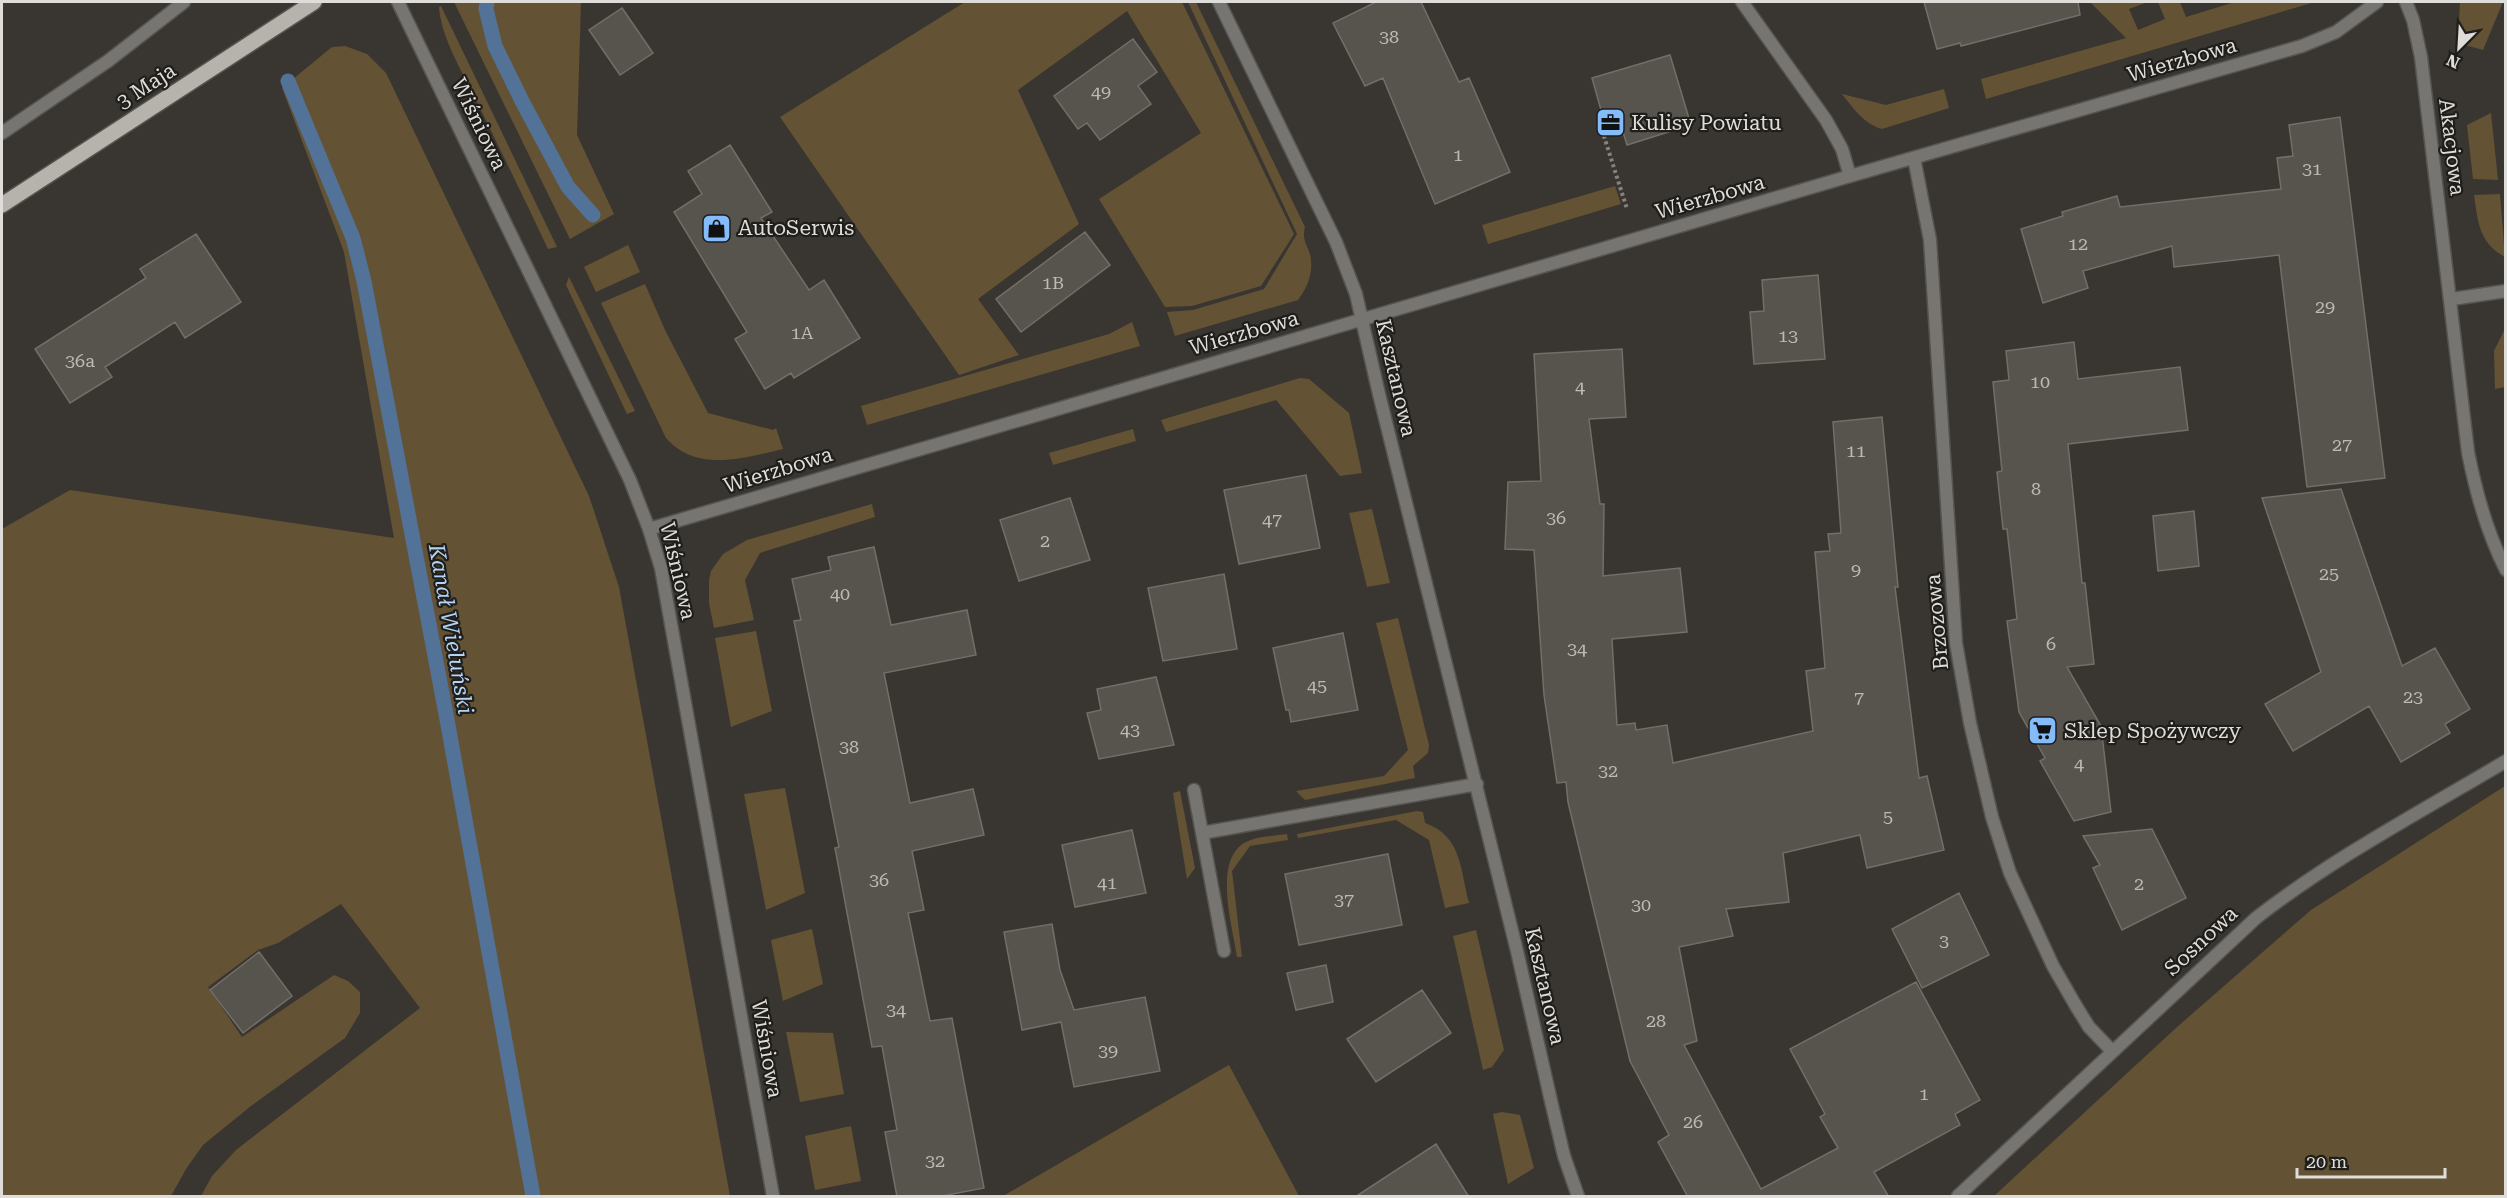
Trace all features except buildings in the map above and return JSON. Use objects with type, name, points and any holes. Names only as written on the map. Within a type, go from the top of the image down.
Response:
[{"type":"main road","name":"3 Maja","points":[[2,205],[314,2]]},
{"type":"street","name":"3 Maja","points":[[2,134],[108,61],[184,2]]},
{"type":"street","name":"Wiśniowa","points":[[398,2],[609,434],[649,529],[661,568],[774,1197]]},
{"type":"street","name":"Kasztanowa","points":[[1218,2],[1350,273],[1477,784],[1553,1112],[1564,1156],[1578,1197]]},
{"type":"street","points":[[1742,2],[1826,120],[1842,149],[1850,176]]},
{"type":"street","name":"Wierzbowa","points":[[649,529],[1850,176],[2302,46],[2336,32],[2377,2]]},
{"type":"street","name":"Akacjowa","points":[[2406,2],[2413,20],[2421,57],[2452,299],[2468,452],[2475,489],[2505,570]]},
{"type":"street","name":"Brzozowa","points":[[1914,158],[1930,240],[1956,643],[1970,723],[1992,817],[2010,873],[2054,966],[2076,1006],[2089,1027],[2112,1051]]},
{"type":"street","points":[[2452,299],[2505,291]]},
{"type":"street","name":"Sosnowa","points":[[1958,1197],[2112,1051],[2256,918],[2288,892],[2505,761]]},
{"type":"street","points":[[1202,833],[1477,784]]},
{"type":"street","points":[[1194,790],[1224,951]]},
{"type":"path","points":[[1602,130],[1628,212]]},
{"type":"shaded area","points":[[454,2],[581,2],[577,135],[614,214],[570,239]]},
{"type":"shaded area","points":[[965,2],[1182,2],[1294,234],[1261,286],[1192,306],[1165,307],[1099,199],[1201,133],[1127,11],[1018,90],[1079,224],[978,299],[1019,355],[959,375],[780,117]]},
{"type":"shaded area","points":[[1188,2],[1196,2],[1305,227],[1304,238],[1310,254],[1311,273],[1305,290],[1298,300],[1175,336],[1167,312],[1193,310],[1264,289],[1297,234]]},
{"type":"shaded area","points":[[2090,2],[2148,2],[2129,9],[2138,30],[2165,19],[2158,2],[2180,2],[2186,17],[2235,2],[2315,2],[1986,99],[1981,79],[2126,38]]},
{"type":"shaded area","points":[[2460,2],[2503,2],[2483,50],[2458,43]]},
{"type":"shaded area","points":[[441,6],[557,247],[548,249],[458,64],[443,30],[439,7]]},
{"type":"shaded area","points":[[345,46],[367,54],[386,73],[589,496],[619,587],[730,1196],[201,1196],[212,1176],[236,1150],[420,1008],[341,904],[278,943],[258,950],[208,987],[242,1037],[334,975],[348,981],[360,992],[360,1013],[345,1038],[251,1106],[203,1145],[171,1196],[2,1196],[2,529],[70,490],[394,538],[344,252],[282,88],[332,47]]},
{"type":"shaded area","points":[[1944,89],[1949,108],[1882,129],[1864,119],[1842,94],[1886,105]]},
{"type":"shaded area","points":[[2491,113],[2498,180],[2473,179],[2467,125]]},
{"type":"shaded area","points":[[1615,186],[1621,204],[1488,244],[1482,225]]},
{"type":"shaded area","points":[[2500,194],[2505,257],[2490,245],[2481,231],[2474,195]]},
{"type":"shaded area","points":[[628,245],[640,272],[596,292],[584,267]]},
{"type":"shaded area","points":[[569,277],[635,411],[627,414],[566,285]]},
{"type":"shaded area","points":[[645,284],[665,330],[708,413],[773,430],[776,428],[783,449],[737,459],[706,459],[692,456],[678,449],[666,438],[601,303]]},
{"type":"shaded area","points":[[1132,322],[1140,346],[867,425],[861,406],[1109,334]]},
{"type":"shaded area","points":[[2505,329],[2505,387],[2495,389],[2494,351]]},
{"type":"shaded area","points":[[1300,378],[1309,379],[1349,413],[1362,473],[1340,476],[1276,400],[1166,432],[1161,420]]},
{"type":"shaded area","points":[[1133,429],[1136,441],[1053,465],[1049,453]]},
{"type":"shaded area","points":[[872,504],[875,517],[760,553],[745,580],[754,620],[714,628],[709,603],[709,580],[711,571],[723,554],[747,540]]},
{"type":"shaded area","points":[[1372,509],[1390,583],[1367,587],[1349,513]]},
{"type":"shaded area","points":[[1398,618],[1429,745],[1428,753],[1413,766],[1415,778],[1305,800],[1296,791],[1384,776],[1408,750],[1376,623]]},
{"type":"shaded area","points":[[756,631],[772,711],[731,727],[715,638]]},
{"type":"shaded area","points":[[2505,786],[2505,1196],[1994,1196],[2176,1028],[2311,910]]},
{"type":"shaded area","points":[[785,788],[805,893],[766,910],[744,794]]},
{"type":"shaded area","points":[[1180,791],[1195,868],[1187,879],[1173,793]]},
{"type":"shaded area","points":[[1417,811],[1423,812],[1425,823],[1446,836],[1453,845],[1458,855],[1469,903],[1445,908],[1429,840],[1396,820],[1298,838],[1297,834]]},
{"type":"shaded area","points":[[1287,834],[1288,840],[1250,846],[1232,871],[1242,957],[1237,957],[1227,895],[1230,863],[1236,851],[1246,842],[1261,837]]},
{"type":"shaded area","points":[[812,929],[823,984],[783,1001],[771,940]]},
{"type":"shaded area","points":[[1476,930],[1504,1050],[1492,1067],[1483,1070],[1453,936]]},
{"type":"shaded area","points":[[786,1032],[833,1033],[844,1094],[800,1102]]},
{"type":"shaded area","points":[[1229,1065],[1299,1196],[1003,1196],[1213,1074]]},
{"type":"shaded area","points":[[1502,1112],[1520,1115],[1534,1168],[1508,1184],[1493,1114]]},
{"type":"shaded area","points":[[851,1126],[861,1181],[815,1190],[805,1136]]},
{"type":"waterway","points":[[487,2],[486,9],[495,46],[523,103],[568,187],[593,215]]},
{"type":"waterway","name":"Kanał Wieluński","points":[[288,81],[353,238],[364,281],[446,714],[533,1196]]},
{"type":"place","name":"Kulisy Powiatu","points":[[1610,123]]},
{"type":"place","name":"AutoSerwis","points":[[717,228]]},
{"type":"place","name":"Sklep Spożywczy","points":[[2043,731]]}]
